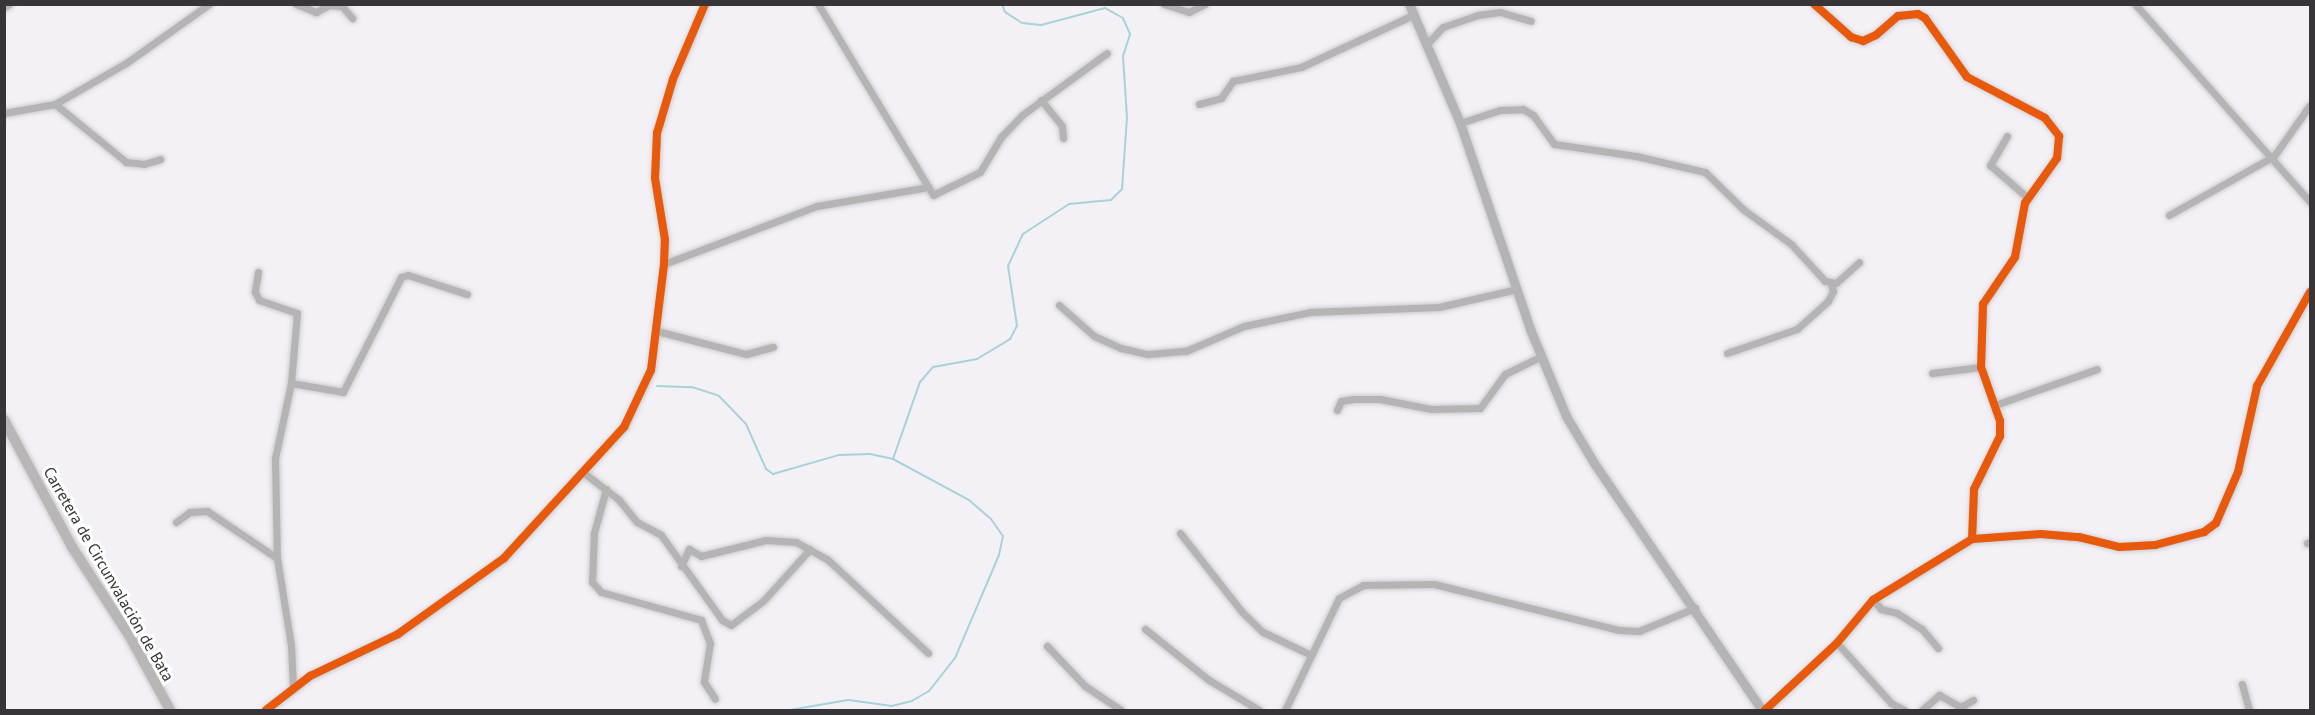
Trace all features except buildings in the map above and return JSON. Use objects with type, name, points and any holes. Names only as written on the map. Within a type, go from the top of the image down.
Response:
[{"type":"main road","points":[[1409,4],[1460,123],[1540,357],[1566,416],[1594,464],[1695,608],[1763,711]]},
{"type":"main road","name":"Carretera de Circunvalación de Bata","points":[[4,420],[72,547],[129,635],[170,711]]},
{"type":"street","points":[[4,7],[9,4]]},
{"type":"street","points":[[4,113],[55,104],[126,63],[209,4]]},
{"type":"street","points":[[296,4],[316,12],[328,5],[342,6],[352,18]]},
{"type":"street","points":[[266,711],[293,688],[324,668],[374,648],[467,586],[504,558],[584,473],[637,405],[651,370],[664,264],[655,143],[673,79],[705,4]]},
{"type":"street","points":[[818,4],[933,195],[980,172],[1008,129],[1041,100],[1107,53]]},
{"type":"street","points":[[1164,4],[1189,12],[1205,4]]},
{"type":"street","points":[[1814,4],[1851,37],[1863,40],[1908,14],[1918,14],[1932,25],[1949,56],[1967,77],[2045,118],[2056,128],[2057,158],[2028,198],[2015,257],[1983,304],[1981,367],[1995,405],[2000,436],[1974,489],[1972,539]]},
{"type":"street","points":[[1904,4],[1908,14]]},
{"type":"street","points":[[2135,4],[2192,72],[2274,156],[2310,202]]},
{"type":"street","points":[[1427,44],[1443,27],[1478,15],[1500,12],[1531,21]]},
{"type":"street","points":[[1198,104],[1221,98],[1233,81],[1301,68],[1413,15]]},
{"type":"street","points":[[1041,100],[1062,126],[1063,138]]},
{"type":"street","points":[[55,104],[126,162],[160,159]]},
{"type":"street","points":[[2169,215],[2274,156],[2310,105]]},
{"type":"street","points":[[1460,123],[1500,110],[1523,109],[1533,115],[1554,144],[1636,156],[1705,172],[1744,210],[1778,233],[1831,284],[1833,291],[1828,301],[1797,329],[1727,353]]},
{"type":"street","points":[[2007,136],[1990,165],[2028,198]]},
{"type":"street","points":[[664,264],[817,206],[928,187]]},
{"type":"street","points":[[1831,284],[1859,262]]},
{"type":"street","points":[[258,272],[255,292],[260,300],[297,313],[291,383],[275,458],[277,558],[291,645],[293,688]]},
{"type":"street","points":[[291,383],[343,392],[400,277],[408,275],[467,294]]},
{"type":"street","points":[[1059,305],[1094,336],[1120,348],[1148,354],[1186,351],[1244,326],[1310,312],[1439,307],[1517,289]]},
{"type":"street","points":[[1763,711],[1837,643],[1873,600],[1972,539],[2041,534],[2079,537],[2119,547],[2155,545],[2210,527],[2224,510],[2238,472],[2258,386],[2310,292]]},
{"type":"street","points":[[657,332],[746,354],[773,347]]},
{"type":"street","points":[[1337,410],[1341,401],[1354,399],[1380,399],[1431,410],[1480,408],[1504,374],[1540,357]]},
{"type":"street","points":[[1932,373],[1981,367]]},
{"type":"street","points":[[1995,405],[2097,369]]},
{"type":"street","points":[[584,473],[606,489],[637,522],[661,535],[681,566],[700,586],[722,620],[735,624],[810,549]]},
{"type":"street","points":[[606,489],[594,533],[592,582],[601,592],[701,620],[710,643],[704,682],[715,699]]},
{"type":"street","points":[[176,522],[190,512],[207,511],[277,558]]},
{"type":"street","points":[[1180,533],[1249,619],[1271,637],[1311,655]]},
{"type":"street","points":[[681,566],[689,549],[701,556],[766,540],[796,542],[810,549],[846,576],[858,590],[879,605],[882,614],[927,653]]},
{"type":"street","points":[[1285,711],[1344,592],[1378,583],[1434,584],[1618,630],[1639,632],[1695,608]]},
{"type":"street","points":[[1873,600],[1881,609],[1897,613],[1922,629],[1938,648]]},
{"type":"street","points":[[1145,629],[1209,680],[1259,711]]},
{"type":"street","points":[[1837,643],[1891,703],[1904,711]]},
{"type":"street","points":[[1047,646],[1085,686],[1121,711]]},
{"type":"street","points":[[2242,684],[2249,711]]},
{"type":"street","points":[[1922,711],[1939,695],[1961,706],[1973,700]]},
{"type":"waterway","points":[[893,459],[920,382],[933,367],[977,359],[1010,339],[1017,326],[1008,266],[1023,234],[1069,204],[1111,200],[1122,189],[1127,117],[1123,56],[1130,34],[1123,18],[1105,8],[1041,25],[1022,23],[1005,12],[1002,4]]},
{"type":"waterway","points":[[657,386],[692,387],[719,396],[746,424],[766,469],[773,474],[839,455],[870,454],[893,459],[969,500],[991,519],[1003,536],[999,555],[955,658],[929,691],[912,701],[892,706],[848,700],[790,710]]},
{"type":"cycle path","points":[[266,710],[310,676],[398,634],[504,558],[624,427],[651,370],[664,264],[665,240],[655,178],[657,133],[673,79],[705,4]]},
{"type":"cycle path","points":[[1814,4],[1851,37],[1863,41],[1876,35],[1898,16],[1918,14],[1925,18],[1967,77],[2045,118],[2059,136],[2057,158],[2025,203],[2015,257],[1983,304],[1981,367],[2000,421],[2000,436],[1974,489],[1972,539]]},
{"type":"cycle path","points":[[1765,710],[1837,643],[1873,600],[1972,539],[2041,534],[2079,537],[2119,547],[2155,545],[2204,532],[2216,523],[2238,472],[2257,386],[2310,292]]}]
